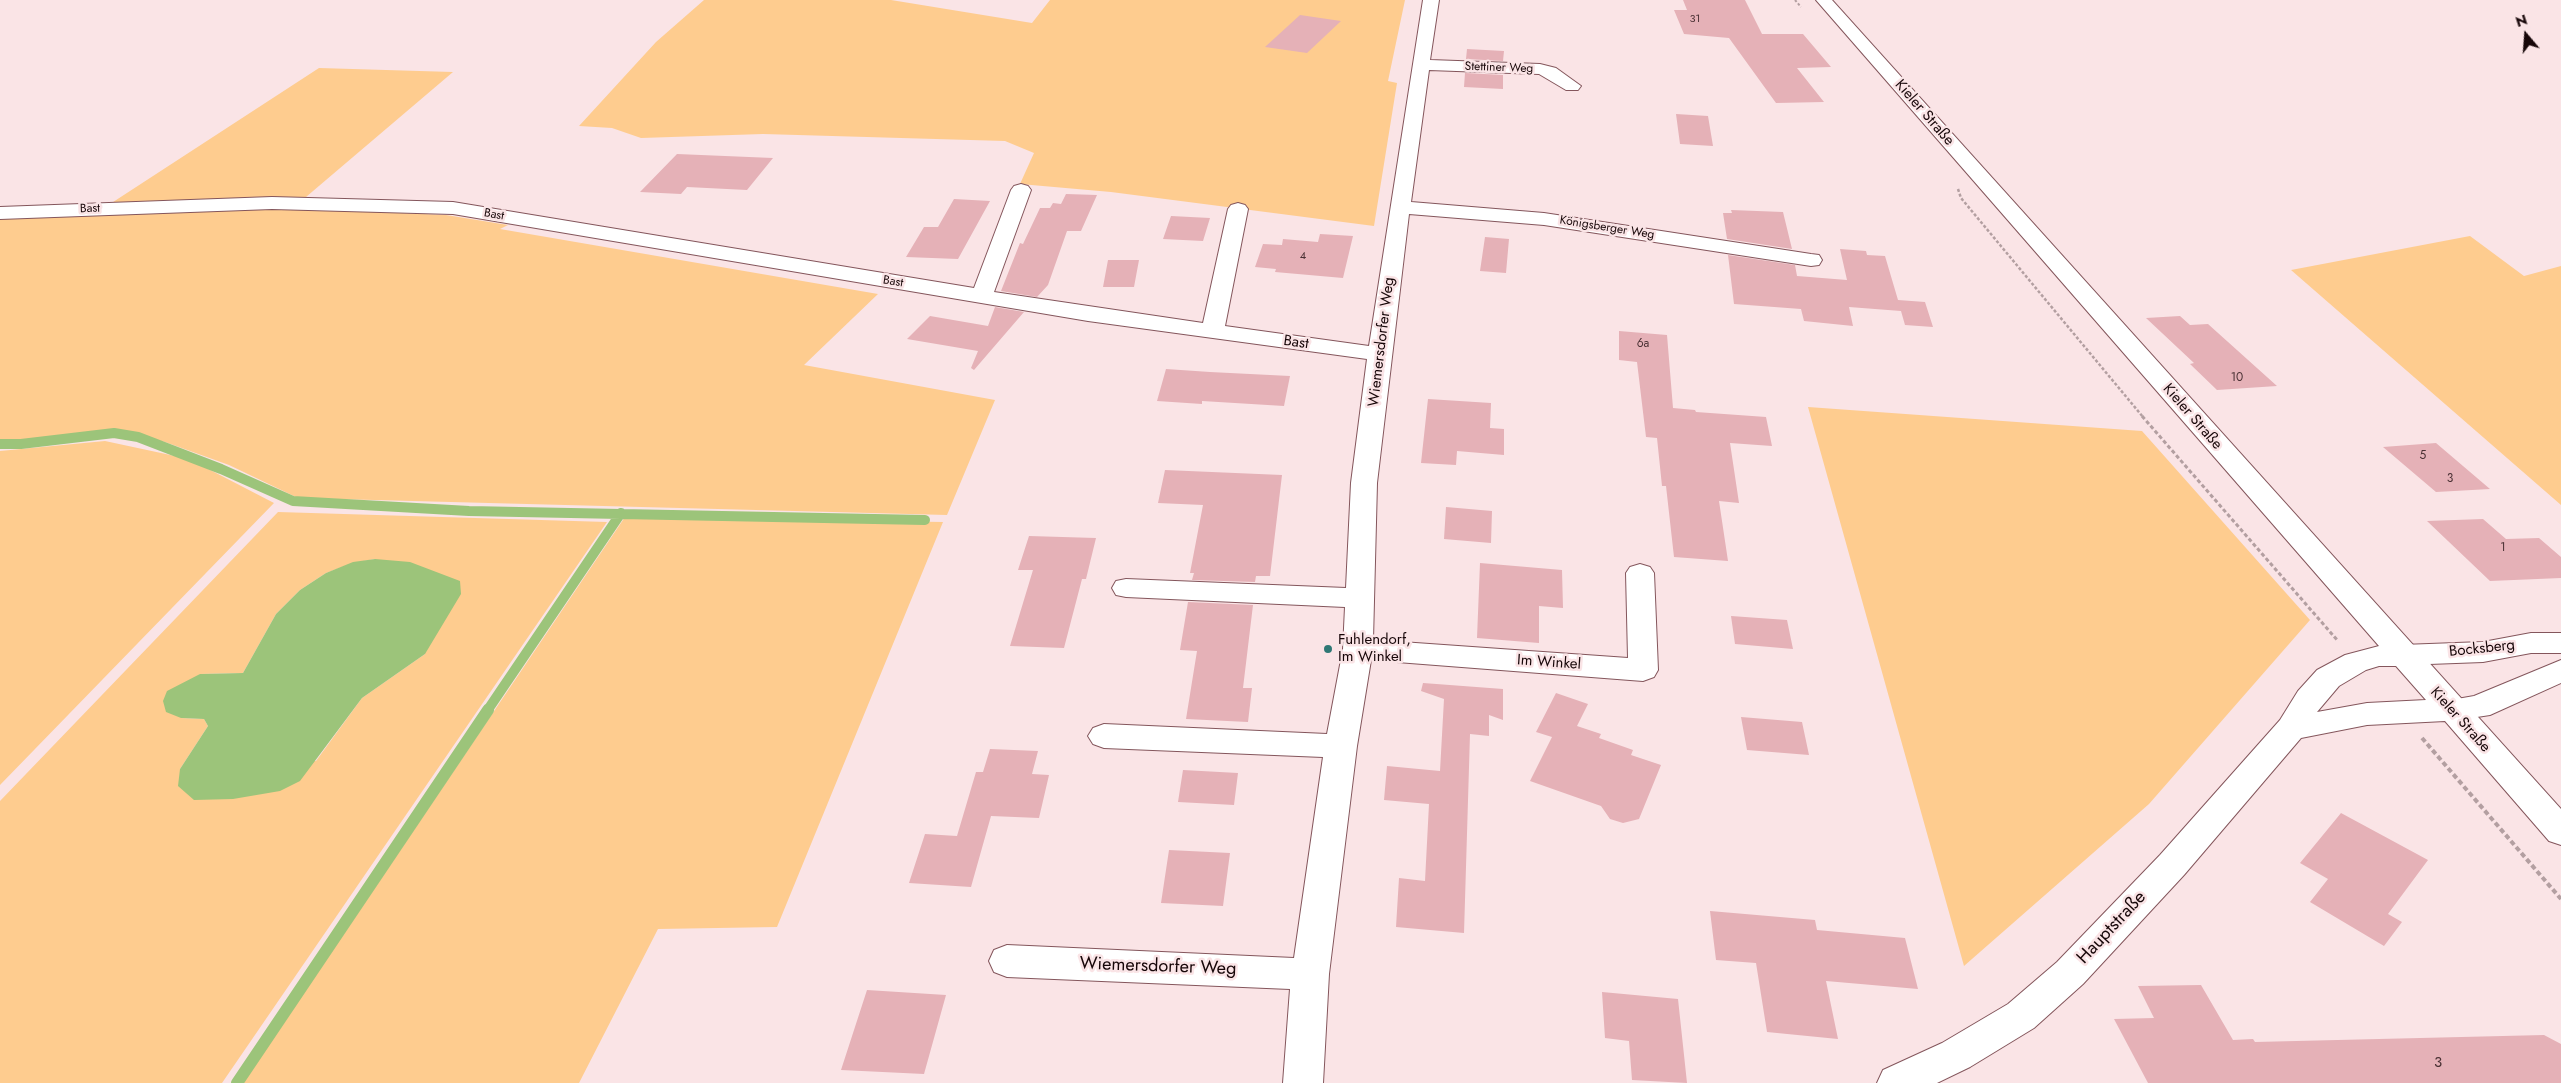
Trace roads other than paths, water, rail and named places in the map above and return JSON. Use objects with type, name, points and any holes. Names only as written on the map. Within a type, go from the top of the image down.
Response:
[{"type":"street","name":"Wiemersdorfer Weg","points":[[1303,1083],[1310,974],[1341,746],[1358,649],[1364,483],[1388,287],[1402,207],[1417,87],[1431,0]]},
{"type":"street","name":"Kieler Straße","points":[[1824,0],[2402,655],[2561,832]]},
{"type":"street","name":"Stettiner Weg","points":[[1422,65],[1540,69],[1550,72],[1572,86]]},
{"type":"street","points":[[982,295],[1021,190]]},
{"type":"street","name":"Bast","points":[[0,212],[272,203],[453,208],[1212,332],[1380,354]]},
{"type":"street","name":"Königsberger Weg","points":[[1402,207],[1544,218],[1811,260]]},
{"type":"street","points":[[1212,332],[1238,209]]},
{"type":"street","name":"Im Winkel","points":[[1358,649],[1643,670],[1640,573]]},
{"type":"street","points":[[1126,588],[1361,598]]},
{"type":"street","name":"Bocksberg","points":[[2402,655],[2483,652],[2532,643],[2561,642]]},
{"type":"street","name":"Hauptstraße","points":[[1897,1083],[1956,1056],[2021,1016],[2070,973],[2172,865],[2291,728],[2309,699],[2328,678],[2356,662],[2379,656],[2402,655]]},
{"type":"street","points":[[2291,728],[2367,714],[2479,707],[2561,671]]},
{"type":"street","points":[[1104,736],[1341,746]]},
{"type":"street","name":"Wiemersdorfer Weg","points":[[1007,961],[1310,974]]},
{"type":"waterway","points":[[0,444],[21,444],[114,433],[138,437],[221,469],[293,501],[469,511],[620,514]]},
{"type":"waterway","points":[[487,711],[620,514]]},
{"type":"waterway","points":[[620,514],[925,520]]},
{"type":"waterway","points":[[237,1083],[488,710]]},
{"type":"place","name":"Fuhlendorf, Im Winkel","points":[[1328,649]]}]
